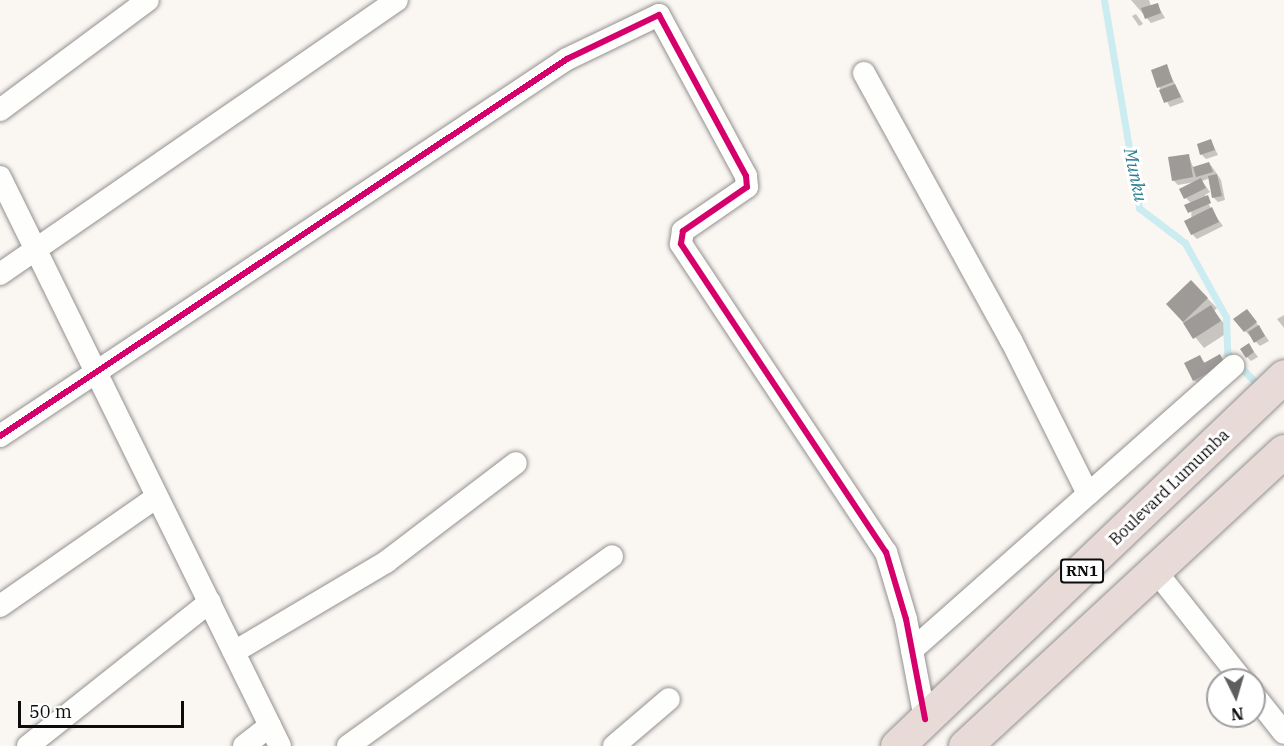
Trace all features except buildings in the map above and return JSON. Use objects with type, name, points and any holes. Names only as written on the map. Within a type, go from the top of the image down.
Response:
[{"type":"highway","name":"Boulevard Lumumba","points":[[897,746],[1284,376]]},
{"type":"highway","name":"RN1","points":[[965,746],[1284,451]]},
{"type":"street","points":[[0,110],[148,0]]},
{"type":"street","points":[[0,274],[38,250],[397,0]]},
{"type":"street","points":[[0,436],[96,370],[567,59],[660,15],[746,176],[747,187],[683,231],[681,244],[886,552],[912,650],[925,719]]},
{"type":"street","points":[[864,73],[1011,340],[1089,494]]},
{"type":"street","points":[[0,177],[38,250],[275,736],[244,746]]},
{"type":"street","points":[[912,650],[1233,366]]},
{"type":"street","points":[[234,652],[386,562],[516,464]]},
{"type":"street","points":[[0,606],[157,497]]},
{"type":"street","points":[[348,746],[612,556]]},
{"type":"street","points":[[1154,569],[1232,668]]},
{"type":"street","points":[[28,746],[210,602]]},
{"type":"street","points":[[614,746],[669,699]]},
{"type":"street","points":[[1266,710],[1284,733]]},
{"type":"waterway","name":"Munku","points":[[1104,0],[1139,208],[1185,243],[1226,317],[1227,353],[1259,386]]},
{"type":"cycle path","points":[[0,436],[567,59],[659,15],[746,176],[747,187],[683,231],[681,244],[886,552],[906,619],[925,719]]}]
